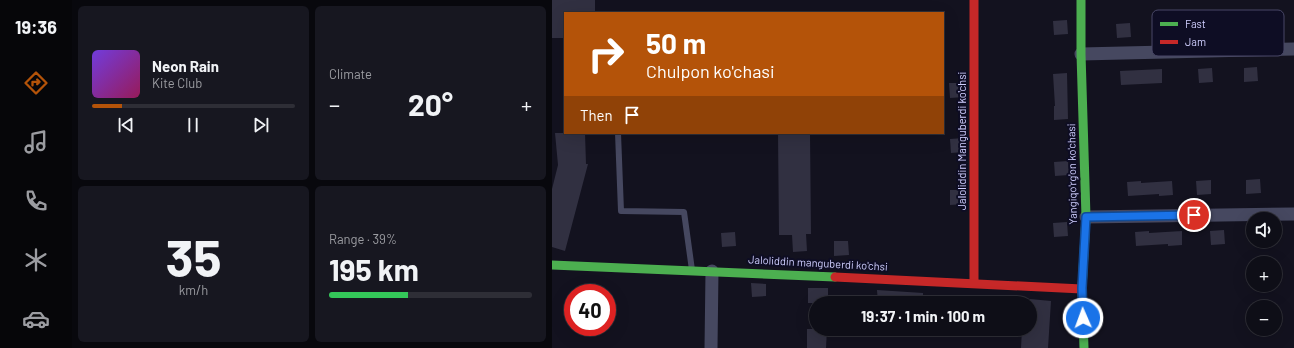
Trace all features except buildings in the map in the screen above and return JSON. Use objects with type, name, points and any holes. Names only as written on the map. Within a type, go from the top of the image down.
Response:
[{"type":"street","name":"Jaloliddin Manguberdi ko'chsi","points":[[974,0],[974,282]]},
{"type":"street","name":"Yangiqo'rg'on ko'chasi","points":[[1081,0],[1081,54],[1086,217],[1082,288],[1084,348]]},
{"type":"street","points":[[1284,49],[1294,49]]},
{"type":"street","points":[[1081,54],[1152,52]]},
{"type":"street","points":[[1086,217],[1294,214]]},
{"type":"street","name":"Jaloliddin manguberdi ko'chsi","points":[[552,265],[693,271],[712,270],[1082,288]]},
{"type":"street","points":[[711,348],[712,270]]},
{"type":"lane","points":[[618,134],[621,212],[684,212],[693,271]]},
{"type":"traffic: fast","points":[[1081,0],[1081,54],[1086,217],[1082,289],[1084,348]]},
{"type":"traffic: fast","points":[[552,265],[835,277]]},
{"type":"traffic: jam","points":[[974,0],[974,282]]},
{"type":"traffic: jam","points":[[835,277],[1082,289]]},
{"type":"route","points":[[1083,318],[1082,288],[1086,217],[1194,215]]}]
